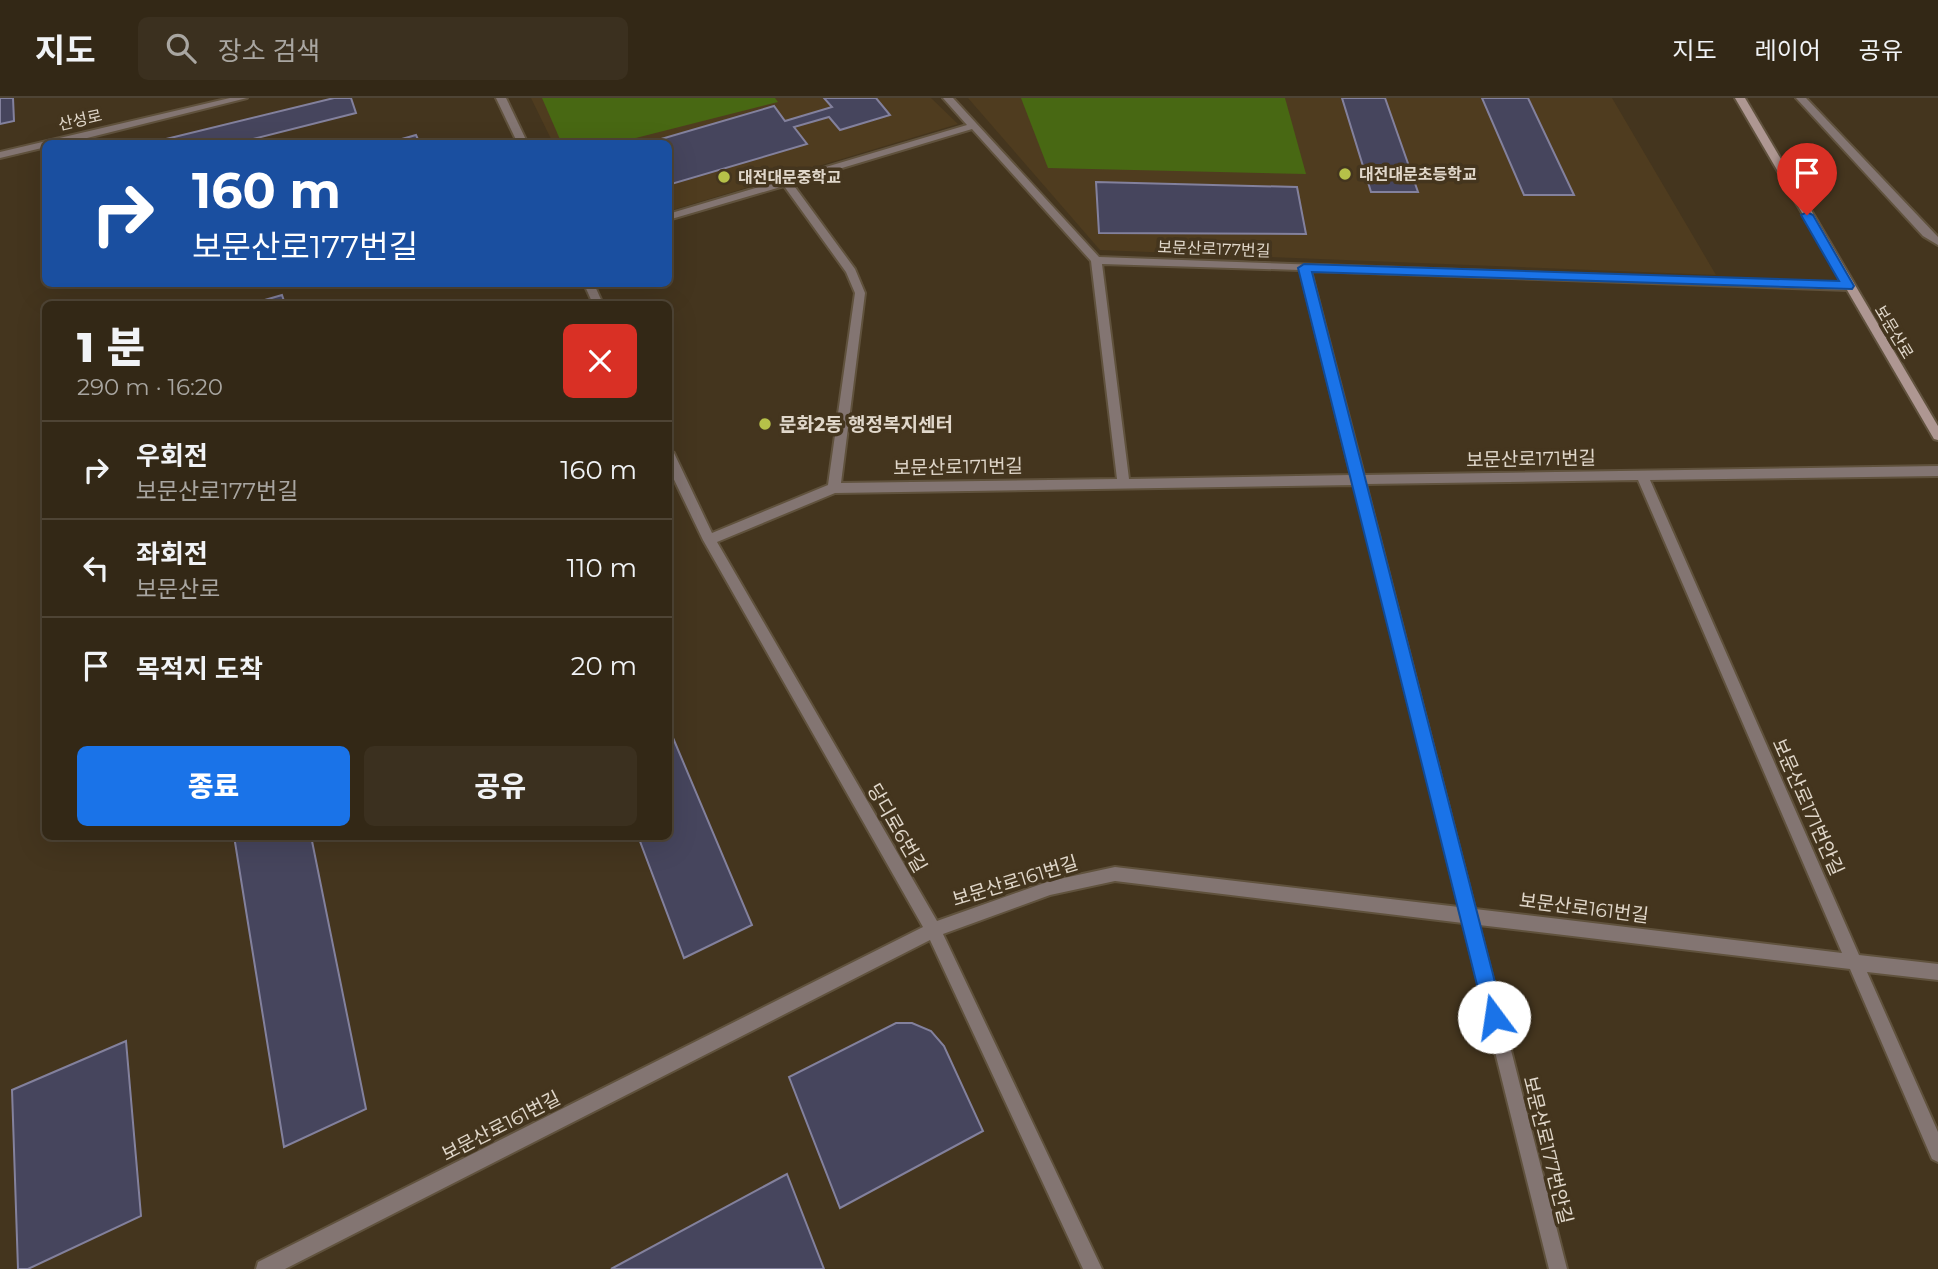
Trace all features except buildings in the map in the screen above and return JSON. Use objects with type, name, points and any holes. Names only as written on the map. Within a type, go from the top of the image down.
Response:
[{"type":"main road","name":"보문산로","points":[[1740,98],[1938,436]]},
{"type":"street","name":"산성로","points":[[64,140],[242,98]]},
{"type":"street","points":[[501,98],[521,140]]},
{"type":"street","points":[[948,98],[1096,260],[1124,485]]},
{"type":"street","points":[[1801,98],[1927,234],[1938,242]]},
{"type":"street","points":[[672,216],[973,126]]},
{"type":"street","name":"산성로","points":[[0,155],[42,145]]},
{"type":"street","points":[[786,182],[851,271],[860,293],[834,488]]},
{"type":"street","name":"보문산로177번길","points":[[1096,260],[1848,286]]},
{"type":"street","name":"보문산로177번안길","points":[[1304,268],[1558,1269]]},
{"type":"street","name":"당디로6번길","points":[[672,461],[709,540],[933,930],[1093,1269]]},
{"type":"street","name":"보문산로171번길","points":[[709,540],[834,488],[1938,471]]},
{"type":"street","name":"보문산로171번안길","points":[[1642,476],[1938,1153]]},
{"type":"street","name":"보문산로161번길","points":[[265,1269],[933,930],[1050,888],[1115,874],[1938,972]]},
{"type":"shaded area","name":"대전대문중학교","points":[[531,98],[931,98],[958,124],[672,210],[672,140],[552,140]]},
{"type":"shaded area","name":"대전대문초등학교","points":[[968,98],[1612,98],[1716,275],[1100,250]]},
{"type":"green space","points":[[542,98],[775,98],[778,102],[628,140],[560,140]]},
{"type":"green space","points":[[1021,98],[1285,98],[1306,174],[1048,168]]},
{"type":"place","name":"대전대문초등학교","points":[[1345,174]]},
{"type":"place","name":"대전대문중학교","points":[[724,177]]},
{"type":"place","name":"문화2동 행정복지센터","points":[[765,424]]},
{"type":"route","points":[[1494,1017],[1304,268],[1848,286],[1807,215]]}]
